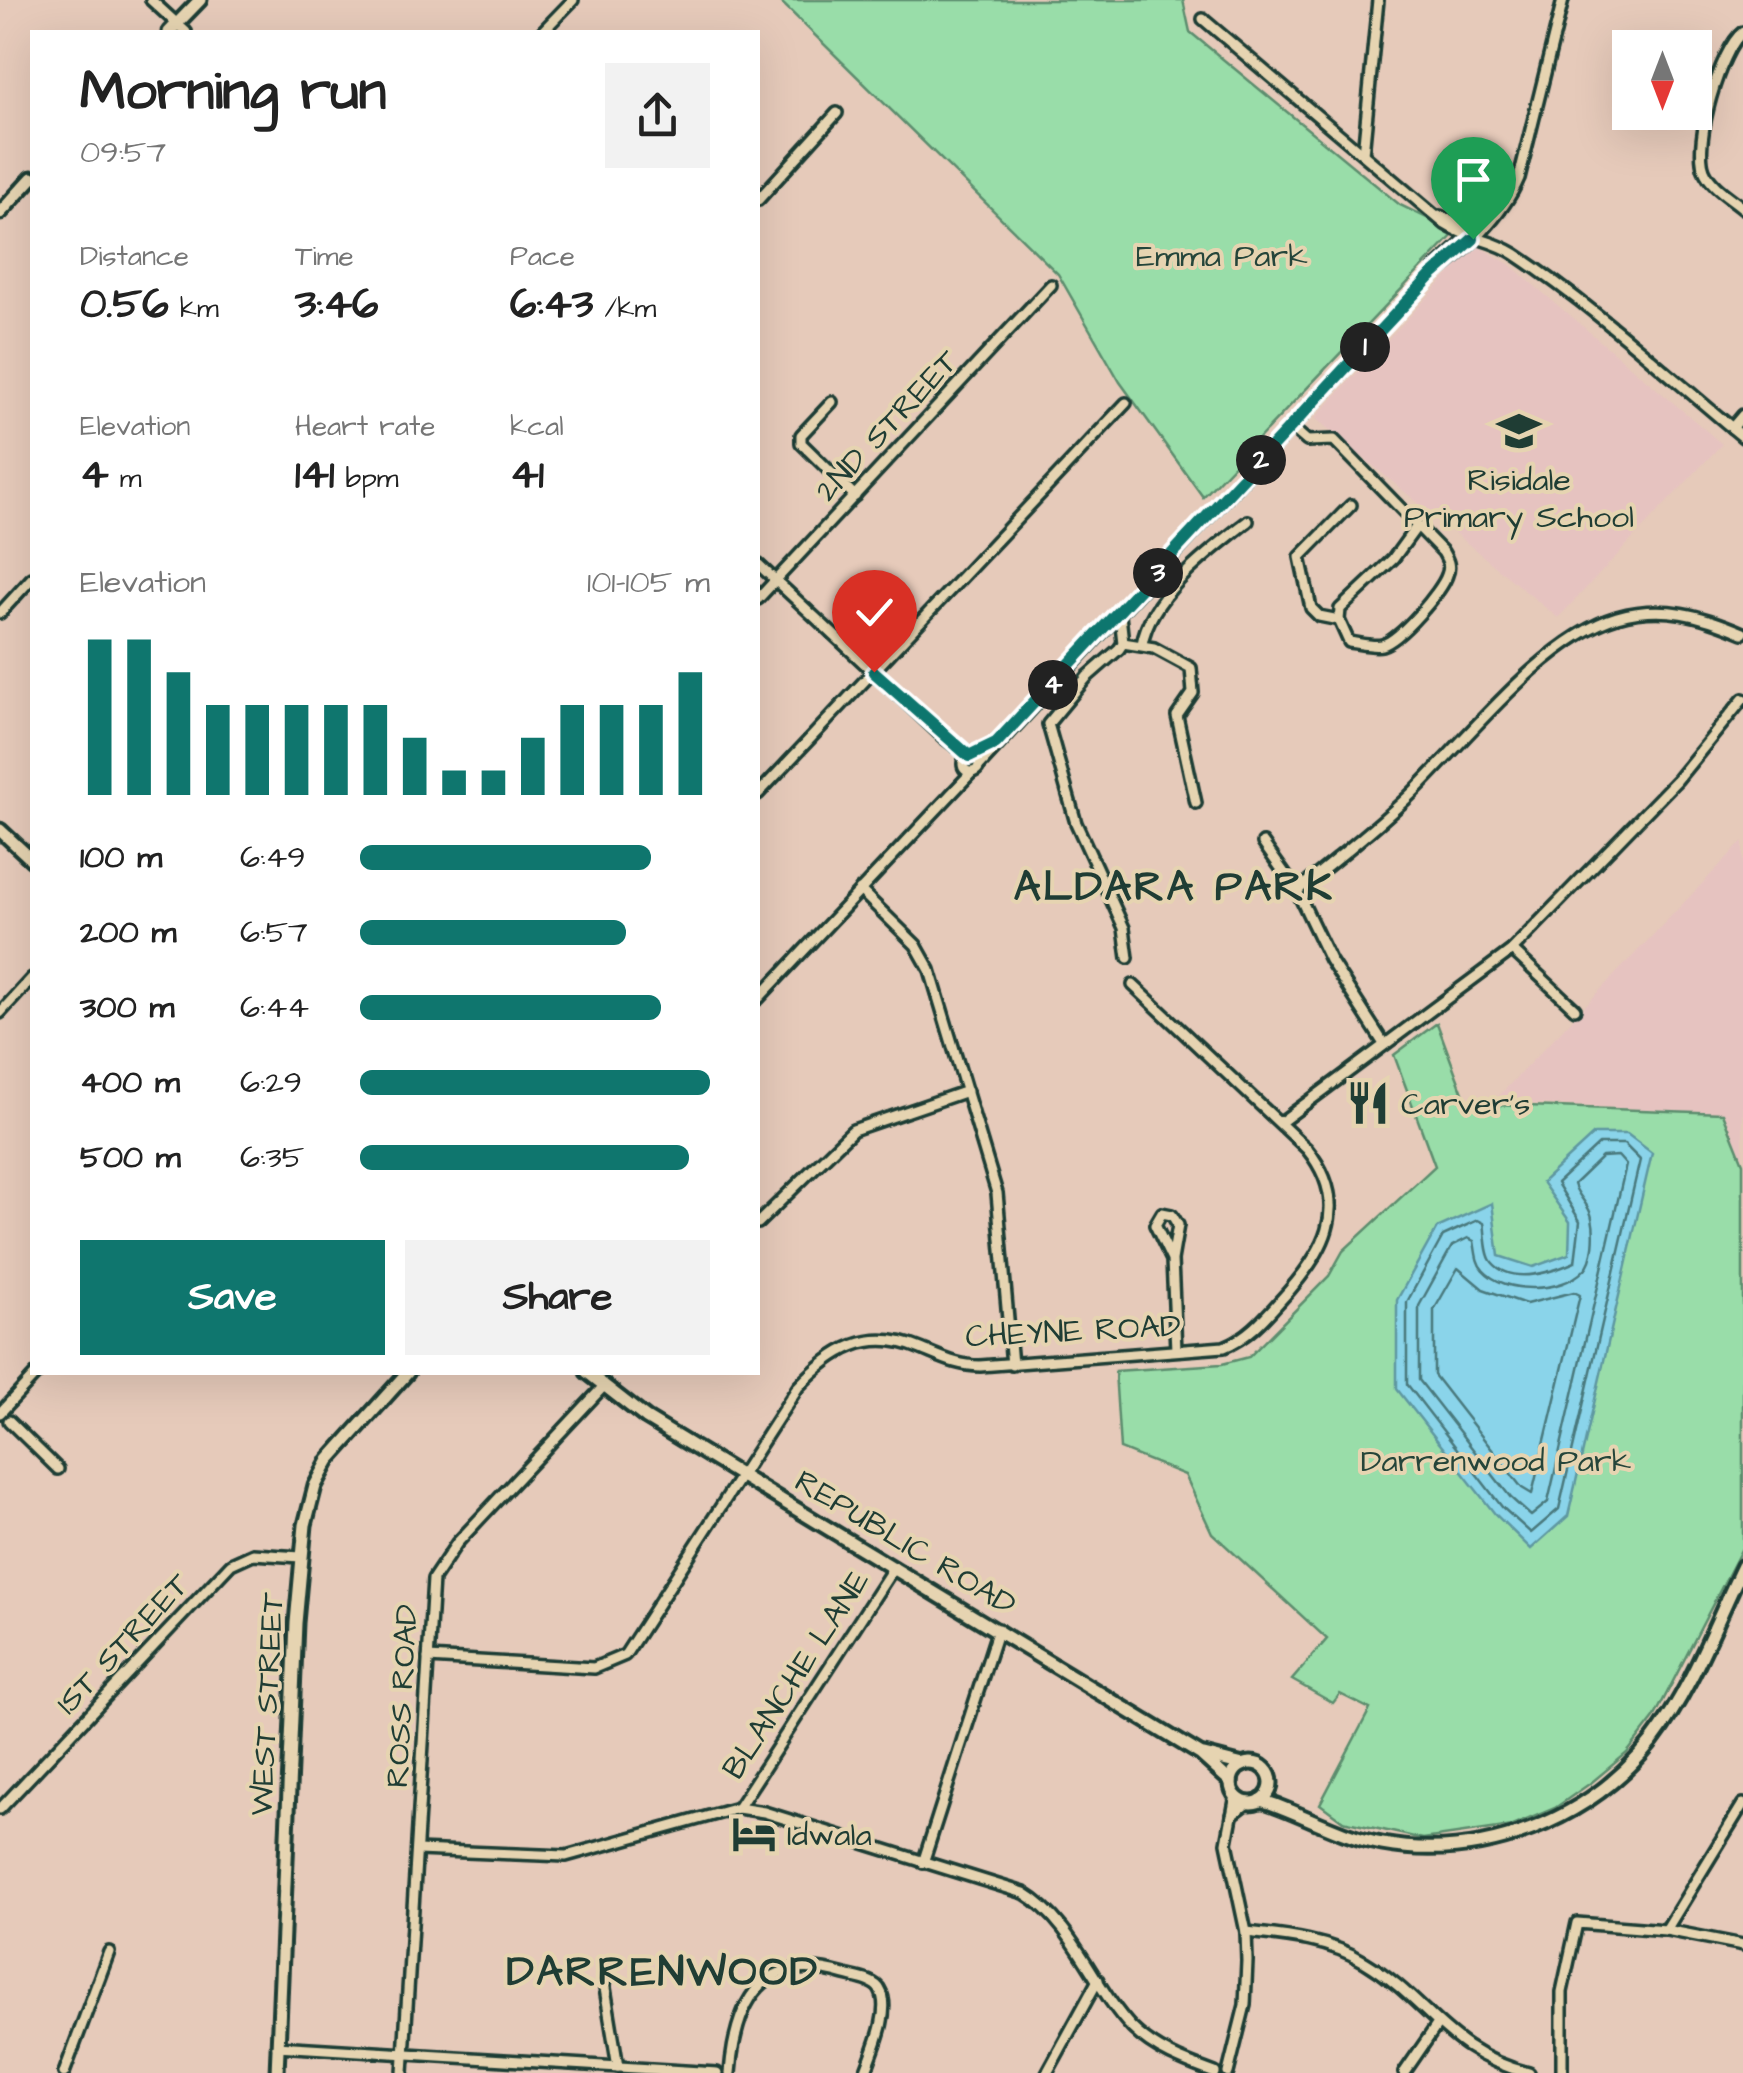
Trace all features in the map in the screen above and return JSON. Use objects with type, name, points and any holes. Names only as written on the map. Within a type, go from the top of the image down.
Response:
[{"type":"main road","points":[[177,30],[200,0]]},
{"type":"main road","points":[[0,213],[30,180]]},
{"type":"main road","points":[[0,830],[30,858]]},
{"type":"main road","name":"WEST STREET","points":[[277,2073],[301,1557],[308,1507],[322,1472],[405,1375]]},
{"type":"main road","name":"REPUBLIC ROAD","points":[[590,1375],[602,1387],[743,1475],[1200,1754],[1233,1789],[1255,1801]]},
{"type":"main road","points":[[1294,1810],[1270,1783],[1255,1801],[1294,1810],[1354,1837],[1420,1848],[1500,1841],[1566,1814],[1607,1786],[1652,1740],[1678,1700],[1743,1566]]},
{"type":"main road","name":"REPUBLIC ROAD","points":[[1200,1754],[1263,1767],[1270,1783]]},
{"type":"main road","points":[[1233,1789],[1242,1765]]},
{"type":"street","points":[[151,0],[177,30]]},
{"type":"street","points":[[544,30],[573,0]]},
{"type":"street","points":[[1363,154],[1378,0]]},
{"type":"street","points":[[760,997],[952,790],[970,763],[996,743],[1120,615],[1430,277],[1477,233],[1519,178],[1563,0]]},
{"type":"street","points":[[1203,18],[1437,215],[1477,233],[1556,283],[1743,437]]},
{"type":"street","points":[[1743,32],[1724,56],[1702,154],[1708,179],[1743,208]]},
{"type":"street","points":[[760,198],[837,113]]},
{"type":"street","name":"2ND STREET","points":[[760,597],[1051,285]]},
{"type":"street","points":[[832,402],[801,435],[801,444],[854,496]]},
{"type":"street","points":[[760,792],[1126,403]]},
{"type":"street","points":[[1732,428],[1743,416]]},
{"type":"street","points":[[1291,427],[1307,441],[1334,440],[1417,526],[1448,563],[1447,578],[1430,604],[1382,645],[1349,642],[1339,620],[1343,604],[1393,559],[1417,526]]},
{"type":"street","points":[[1339,620],[1319,616],[1311,608],[1300,554],[1351,506]]},
{"type":"street","points":[[1142,644],[1150,615],[1248,521]]},
{"type":"street","points":[[760,566],[970,763]]},
{"type":"street","points":[[0,613],[30,580]]},
{"type":"street","points":[[1297,890],[1381,822],[1520,682],[1595,627],[1636,612],[1664,610],[1692,614],[1743,633]]},
{"type":"street","points":[[1120,615],[1123,643],[1048,724],[1076,823],[1124,928],[1128,958]]},
{"type":"street","points":[[1123,643],[1142,644],[1188,664],[1193,673],[1193,693],[1177,716],[1196,803]]},
{"type":"street","points":[[1281,1122],[1512,950],[1677,780],[1743,698]]},
{"type":"street","points":[[1263,842],[1297,890],[1330,960],[1384,1044]]},
{"type":"street","points":[[860,890],[921,951],[967,1090],[997,1193],[1012,1364]]},
{"type":"street","points":[[1512,950],[1574,1009]]},
{"type":"street","points":[[0,1013],[30,980]]},
{"type":"street","name":"CHEYNE ROAD","points":[[428,1658],[594,1668],[618,1660],[636,1641],[798,1387],[818,1366],[857,1342],[893,1339],[967,1366],[1224,1347],[1241,1339],[1320,1254],[1328,1224],[1326,1183],[1316,1160],[1281,1122],[1133,984]]},
{"type":"street","points":[[760,1221],[853,1130],[967,1090]]},
{"type":"street","points":[[1172,1260],[1155,1225],[1162,1213],[1172,1215],[1178,1224],[1172,1260],[1176,1350]]},
{"type":"street","points":[[0,1413],[35,1375]]},
{"type":"street","name":"ROSS ROAD","points":[[403,2073],[431,1594],[440,1562],[602,1387]]},
{"type":"street","points":[[9,1421],[58,1469]]},
{"type":"street","name":"1ST STREET","points":[[2,1804],[231,1564],[260,1553],[301,1557]]},
{"type":"street","name":"BLANCHE LANE","points":[[738,1808],[894,1567]]},
{"type":"street","points":[[924,1863],[998,1629]]},
{"type":"street","points":[[1228,2073],[1244,2006],[1246,1932],[1227,1843],[1233,1789]]},
{"type":"street","points":[[1232,1815],[1255,1801]]},
{"type":"street","points":[[1666,1930],[1743,1804]]},
{"type":"street","points":[[418,1850],[566,1856],[738,1808],[764,1812],[1035,1900],[1146,2040],[1215,2073]]},
{"type":"street","points":[[1562,2073],[1562,1992],[1577,1923],[1666,1930],[1743,1945]]},
{"type":"street","points":[[1246,1932],[1345,1952],[1382,1974],[1472,2053],[1529,2073]]},
{"type":"street","points":[[64,2073],[109,1952]]},
{"type":"street","points":[[730,2073],[735,2028],[759,1984],[770,1976],[805,1967],[874,1984],[881,1990],[883,2006],[865,2073]]},
{"type":"street","points":[[1046,2073],[1098,1980]]},
{"type":"street","points":[[604,1982],[618,2067]]},
{"type":"street","points":[[1404,2073],[1437,2025]]},
{"type":"street","points":[[278,2046],[717,2073]]},
{"type":"shaded area","name":"Risidale Primary School","points":[[1476,245],[1509,264],[1722,444],[1558,618],[1315,418]]},
{"type":"shaded area","points":[[1743,841],[1743,1163],[1722,1113],[1493,1102]]},
{"type":"green space","name":"Emma Park","points":[[779,0],[1183,0],[1190,32],[1400,205],[1456,232],[1203,497],[1120,382],[1058,274]]},
{"type":"green space","name":"Darrenwood Park","points":[[1437,1023],[1467,1104],[1723,1113],[1743,1163],[1743,1546],[1654,1718],[1627,1753],[1555,1808],[1512,1826],[1423,1839],[1343,1821],[1320,1804],[1370,1709],[1340,1694],[1333,1703],[1292,1680],[1327,1639],[1212,1533],[1185,1475],[1120,1449],[1115,1371],[1222,1364],[1249,1357],[1329,1276],[1343,1251],[1435,1166],[1394,1055]]},
{"type":"water","points":[[1594,1134],[1627,1134],[1652,1153],[1568,1516],[1531,1549],[1495,1514],[1397,1389],[1397,1300],[1437,1228],[1492,1203],[1499,1256],[1533,1267],[1569,1254],[1570,1222],[1542,1182]]},
{"type":"place","name":"Risidale Primary School","points":[[1519,431]]},
{"type":"place","name":"Carver's","points":[[1368,1103]]},
{"type":"place","name":"Idwala","points":[[754,1834]]},
{"type":"district","name":"ALDARA PARK","points":[[1174,885]]},
{"type":"district","name":"DARRENWOOD","points":[[663,1970]]},
{"type":"route","points":[[874,672],[969,756],[996,743],[1120,615],[1430,277],[1473,239]]}]
